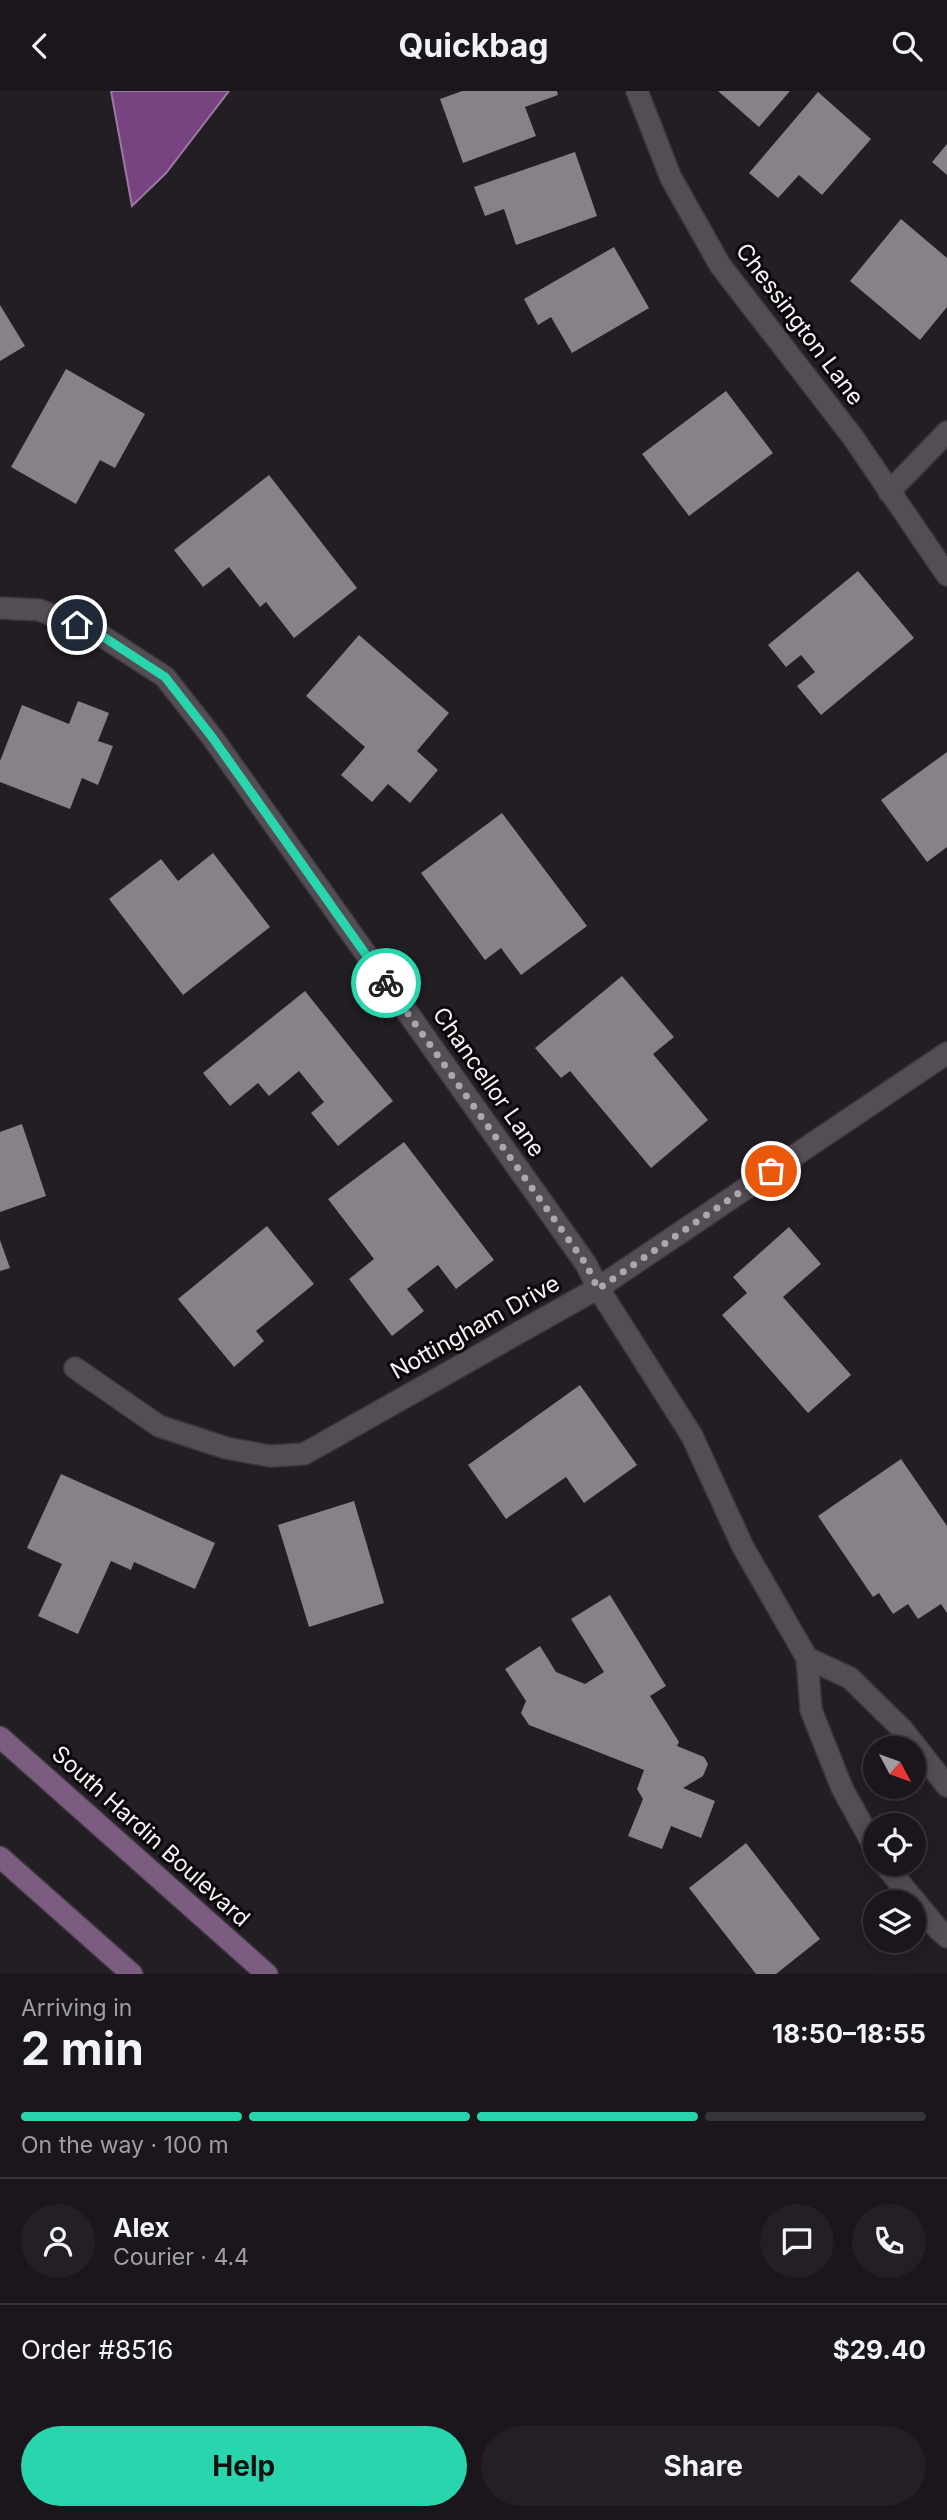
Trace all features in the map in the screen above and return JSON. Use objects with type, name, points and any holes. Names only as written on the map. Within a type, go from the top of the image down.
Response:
[{"type":"main road","name":"South Hardin Boulevard","points":[[0,1737],[267,1974]]},
{"type":"main road","points":[[0,1857],[132,1974]]},
{"type":"street","name":"Chessington Lane","points":[[637,91],[671,178],[720,265],[852,436],[947,575]]},
{"type":"street","points":[[889,492],[947,432]]},
{"type":"street","name":"Chancellor Lane","points":[[0,608],[39,610],[96,632],[165,677],[212,737],[586,1264],[598,1289],[692,1436],[743,1547],[807,1658],[811,1710],[842,1788],[863,1826]]},
{"type":"street","name":"Nottingham Drive","points":[[75,1368],[159,1426],[226,1448],[270,1456],[304,1454],[598,1289],[947,1053]]},
{"type":"street","points":[[807,1658],[850,1678],[902,1729],[947,1786]]},
{"type":"street","points":[[894,1876],[947,1937]]},
{"type":"shaded area","points":[[111,91],[229,91],[166,173],[132,206]]},
{"type":"building","points":[[462,91],[557,91],[558,95],[525,107],[536,136],[463,163],[440,99]]},
{"type":"building","points":[[718,91],[790,91],[759,127]]},
{"type":"building","points":[[818,92],[871,139],[822,195],[799,175],[778,198],[749,173]]},
{"type":"building","points":[[947,144],[947,175],[932,162]]},
{"type":"building","points":[[575,152],[597,216],[516,245],[504,209],[485,216],[474,187]]},
{"type":"building","points":[[901,219],[947,258],[947,307],[920,340],[850,281]]},
{"type":"building","points":[[614,247],[649,308],[572,353],[551,317],[538,325],[524,299]]},
{"type":"building","points":[[0,305],[25,346],[0,361]]},
{"type":"building","points":[[66,369],[145,414],[115,468],[100,460],[76,504],[11,467]]},
{"type":"building","points":[[726,391],[773,453],[689,516],[642,454]]},
{"type":"building","points":[[269,475],[357,588],[294,638],[266,602],[260,607],[229,567],[203,587],[174,550]]},
{"type":"building","points":[[858,571],[914,638],[821,715],[797,686],[815,672],[801,655],[786,667],[768,645]]},
{"type":"building","points":[[359,635],[449,713],[417,751],[438,770],[410,803],[388,784],[372,802],[341,775],[365,747],[306,696]]},
{"type":"building","points":[[78,701],[109,713],[98,741],[113,746],[98,785],[82,778],[70,809],[0,782],[0,761],[22,705],[69,724]]},
{"type":"building","points":[[947,752],[947,847],[927,862],[881,800]]},
{"type":"building","points":[[502,813],[587,926],[521,975],[501,948],[485,960],[421,873]]},
{"type":"building","points":[[213,853],[270,927],[183,995],[109,899],[161,859],[178,881]]},
{"type":"building","points":[[622,976],[674,1037],[653,1054],[708,1120],[651,1168],[570,1071],[561,1078],[535,1048]]},
{"type":"building","points":[[305,991],[393,1101],[338,1146],[311,1113],[324,1102],[299,1071],[269,1096],[258,1083],[230,1106],[203,1073]]},
{"type":"building","points":[[22,1124],[46,1196],[0,1212],[0,1132]]},
{"type":"building","points":[[404,1142],[494,1260],[456,1289],[438,1265],[407,1289],[424,1311],[392,1336],[349,1279],[374,1259],[328,1199]]},
{"type":"building","points":[[267,1226],[314,1284],[256,1331],[264,1341],[234,1367],[178,1299]]},
{"type":"building","points":[[789,1227],[821,1264],[783,1297],[851,1375],[808,1413],[722,1315],[747,1293],[733,1277]]},
{"type":"building","points":[[0,1240],[10,1268],[0,1271]]},
{"type":"building","points":[[580,1385],[637,1465],[584,1503],[566,1477],[506,1519],[468,1465]]},
{"type":"building","points":[[901,1459],[947,1526],[947,1613],[941,1604],[918,1619],[908,1604],[893,1614],[879,1593],[873,1597],[818,1516]]},
{"type":"building","points":[[61,1474],[215,1543],[195,1589],[134,1562],[131,1570],[111,1561],[78,1634],[38,1616],[62,1564],[27,1548]]},
{"type":"building","points":[[354,1501],[384,1603],[309,1627],[278,1525]]},
{"type":"building","points":[[610,1595],[666,1686],[650,1696],[679,1742],[677,1746],[704,1757],[708,1764],[703,1776],[683,1788],[715,1801],[701,1838],[671,1826],[662,1849],[628,1836],[643,1799],[637,1789],[644,1770],[529,1725],[521,1713],[526,1701],[505,1669],[540,1646],[556,1672],[585,1684],[604,1672],[571,1619]]},
{"type":"building","points":[[746,1843],[820,1939],[776,1974],[756,1974],[689,1888]]},
{"type":"way so far","points":[[386,983],[586,1264],[598,1289],[771,1171]]},
{"type":"route","points":[[77,625],[96,632],[165,677],[212,737],[386,983]]}]
